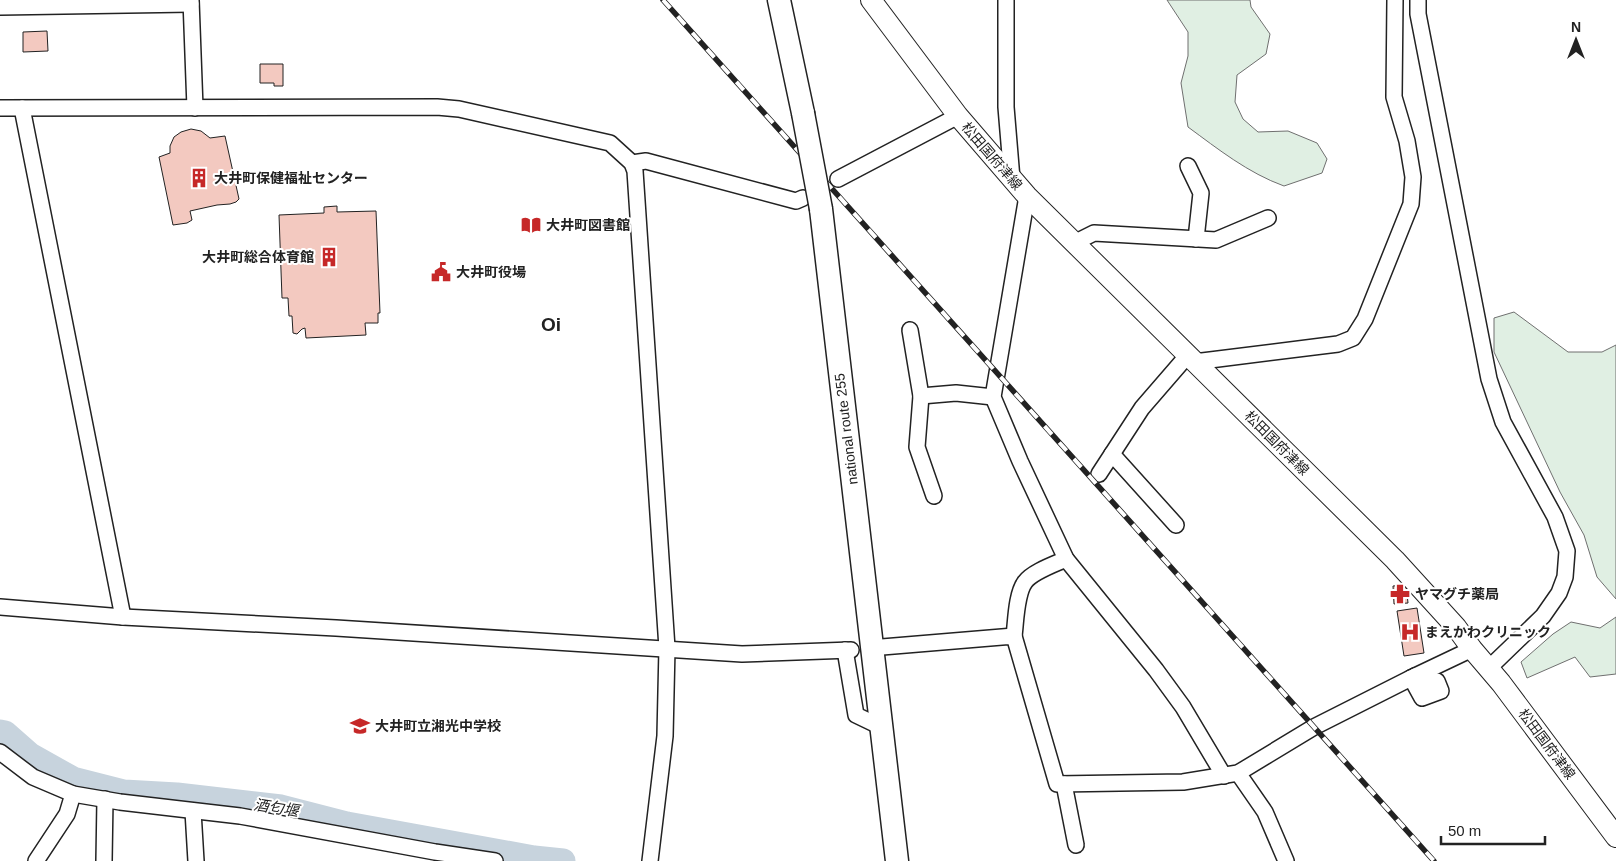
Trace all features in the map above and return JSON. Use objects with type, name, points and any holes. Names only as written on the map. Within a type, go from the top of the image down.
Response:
[{"type":"highway","name":"national route 255","points":[[779,0],[804,113],[812,204],[897,861]]},
{"type":"main road","name":"松田国府津線","points":[[857,0],[920,66]]},
{"type":"main road","name":"松田国府津線","points":[[871,0],[958,116],[1026,196],[1395,560],[1456,627],[1513,698],[1616,837]]},
{"type":"street","points":[[1006,0],[1006,107],[1012,180]]},
{"type":"street","points":[[1099,474],[1142,408],[1191,359],[1338,344],[1353,338],[1365,318],[1411,204],[1413,177],[1409,150],[1394,97],[1395,0]]},
{"type":"street","points":[[1418,0],[1418,14],[1489,379],[1503,422],[1555,517],[1567,551],[1565,577],[1554,601],[1543,616],[1488,668]]},
{"type":"street","points":[[0,7],[82,3],[191,2],[195,108]]},
{"type":"street","points":[[0,108],[437,107],[459,109],[610,143],[632,163],[635,172],[667,648],[665,736],[650,861]]},
{"type":"street","points":[[22,108],[123,617]]},
{"type":"street","points":[[838,179],[958,116]]},
{"type":"street","points":[[632,163],[646,161],[812,204]]},
{"type":"street","points":[[1188,166],[1201,194],[1196,239]]},
{"type":"street","points":[[1026,196],[992,397],[1066,559],[1156,670],[1231,774],[1264,812],[1286,861]]},
{"type":"street","points":[[1074,243],[1094,233],[1216,240],[1268,218]]},
{"type":"street","points":[[910,330],[921,396],[917,446],[934,496]]},
{"type":"street","points":[[921,396],[956,393],[992,397]]},
{"type":"street","points":[[1112,454],[1176,525]]},
{"type":"street","points":[[1066,559],[1037,572],[1025,581],[1020,592],[1014,636],[1057,784],[1183,782],[1231,774],[1314,727],[1472,649]]},
{"type":"street","points":[[0,607],[123,617],[336,628],[742,654],[848,650],[856,715],[881,727]]},
{"type":"street","points":[[882,648],[1014,636]]},
{"type":"street","points":[[0,752],[33,777],[73,794],[240,816],[435,856],[495,861]]},
{"type":"street","points":[[1064,784],[1076,845]]},
{"type":"street","points":[[36,861],[67,814],[73,794]]},
{"type":"street","points":[[104,861],[105,799]]},
{"type":"street","points":[[193,811],[196,861]]},
{"type":"green space","points":[[1167,0],[1250,0],[1251,7],[1270,34],[1266,54],[1237,75],[1235,102],[1243,119],[1258,132],[1288,131],[1317,143],[1327,159],[1322,173],[1284,186],[1246,167],[1188,127],[1181,83],[1188,56],[1188,32]]},
{"type":"green space","points":[[1514,312],[1568,352],[1602,352],[1616,345],[1616,599],[1597,577],[1584,535],[1560,492],[1494,352],[1494,318]]},
{"type":"green space","points":[[1616,617],[1616,674],[1590,677],[1575,657],[1527,678],[1521,662],[1553,634],[1571,622],[1600,628]]},
{"type":"building","points":[[47,31],[48,51],[23,52],[23,32]]},
{"type":"building","points":[[260,64],[283,64],[283,86],[274,86],[274,83],[260,83]]},
{"type":"building","name":"大井町保健福祉センター","points":[[191,129],[201,131],[210,138],[225,136],[239,199],[230,204],[190,211],[192,220],[187,223],[173,225],[159,157],[170,153],[170,146],[174,137],[181,132]]},
{"type":"building","name":"大井町総合体育館","points":[[337,206],[337,212],[376,211],[380,313],[378,313],[378,323],[365,323],[366,335],[306,338],[305,328],[297,334],[293,333],[292,316],[289,316],[288,298],[282,298],[279,215],[324,213],[324,207]]},
{"type":"building","name":"ヤマグチ薬局","points":[[1406,585],[1408,603],[1394,604],[1393,586]]},
{"type":"building","name":"まえかわクリニック","points":[[1417,608],[1424,653],[1404,656],[1397,611]]},
{"type":"waterway","name":"酒匂堰","points":[[0,732],[5,733],[30,755],[73,779],[124,792],[177,795],[281,807],[347,824],[534,858],[563,861]]},
{"type":"railway","points":[[663,0],[1434,861]]},
{"type":"place","name":"大井町保健福祉センター","points":[[199,178]]},
{"type":"place","name":"大井町図書館","points":[[531,225]]},
{"type":"place","name":"大井町総合体育館","points":[[329,257]]},
{"type":"place","name":"大井町役場","points":[[441,272]]},
{"type":"place","name":"ヤマグチ薬局","points":[[1400,594]]},
{"type":"place","name":"まえかわクリニック","points":[[1410,632]]},
{"type":"place","name":"大井町立湘光中学校","points":[[360,726]]},
{"type":"district","name":"Oi","points":[[551,324]]}]
